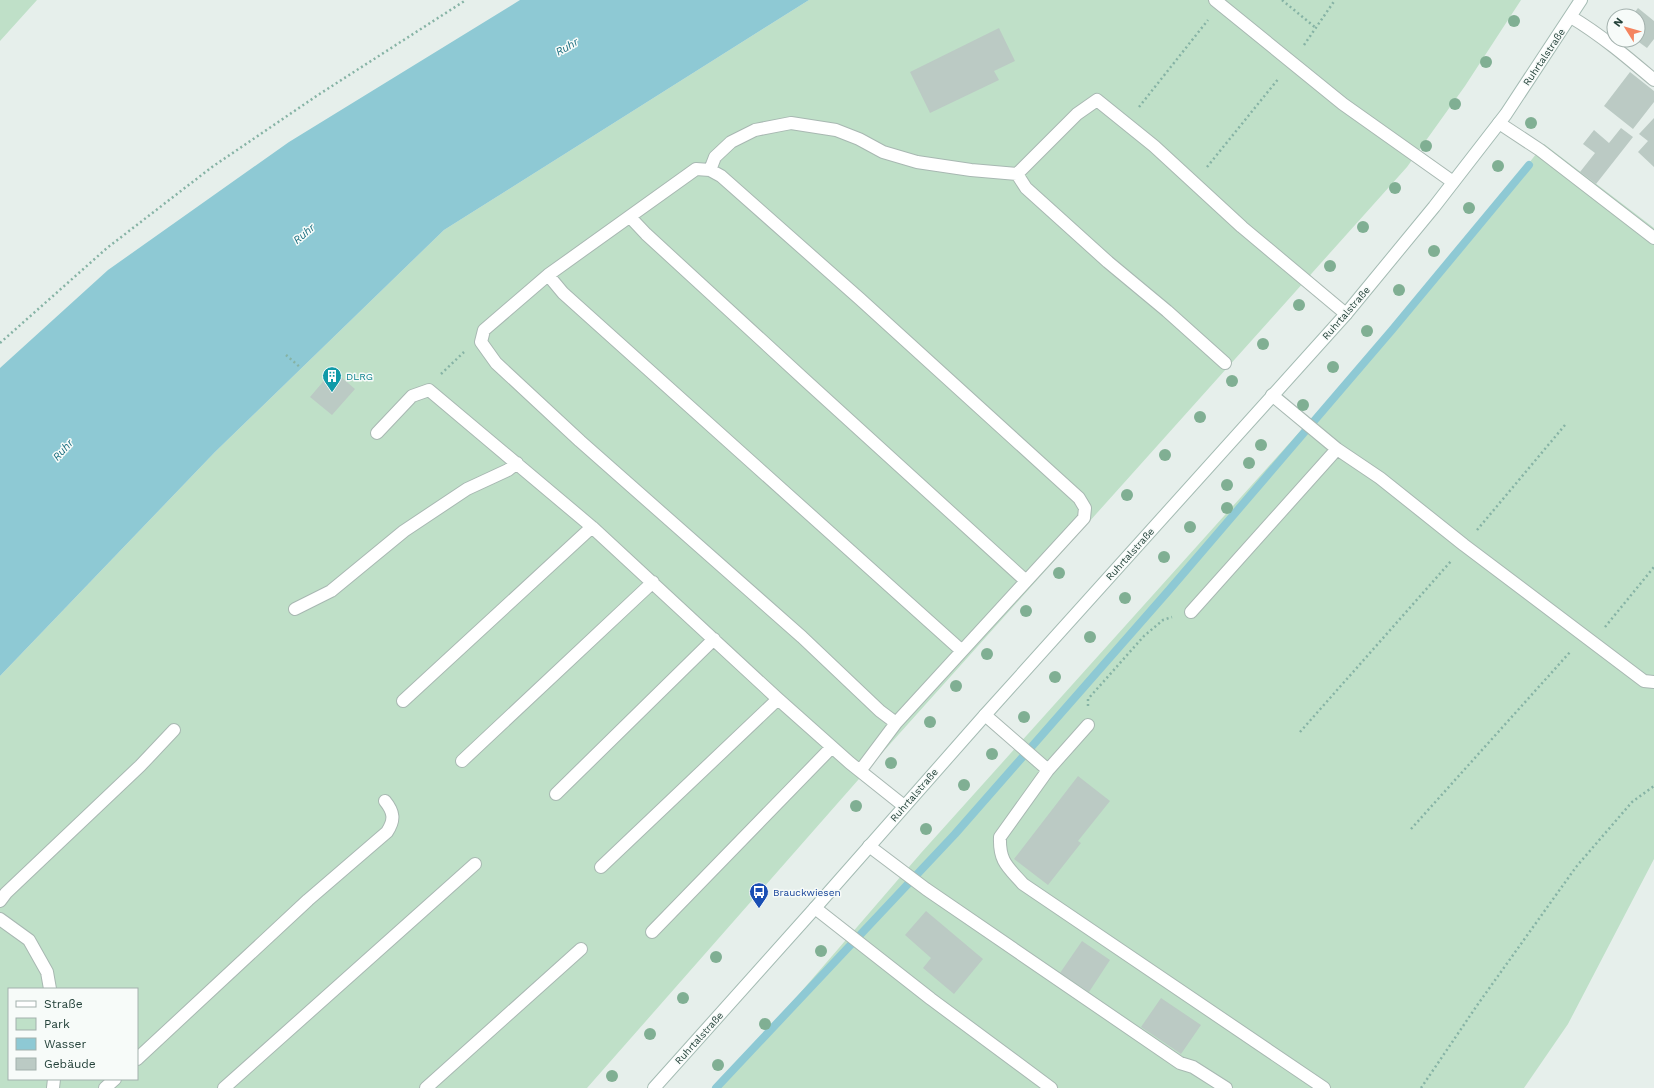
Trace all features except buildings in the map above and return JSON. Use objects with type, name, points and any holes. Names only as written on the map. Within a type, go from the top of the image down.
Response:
[{"type":"main road","name":"Ruhrtalstraße","points":[[659,1086],[985,714],[1346,314],[1499,123],[1581,0]]},
{"type":"main road","points":[[1218,2],[1343,104],[1453,182]]},
{"type":"main road","points":[[1571,17],[1591,29],[1619,50],[1654,80]]},
{"type":"main road","points":[[710,170],[715,157],[731,142],[755,130],[791,123],[836,130],[859,139],[883,152],[917,162],[971,170],[1017,174],[1077,114],[1097,100],[1154,146],[1242,227],[1346,314]]},
{"type":"main road","points":[[1499,123],[1540,150],[1654,238]]},
{"type":"main road","points":[[860,771],[896,723],[1084,518],[1085,508],[1079,498],[860,299],[721,176],[710,170],[696,169],[548,275],[484,330],[481,342],[496,363],[569,430],[802,637],[880,711],[896,723]]},
{"type":"main road","points":[[1017,174],[1026,188],[1108,262],[1167,311],[1225,363]]},
{"type":"main road","points":[[630,217],[646,234],[799,375],[1026,581]]},
{"type":"main road","points":[[548,275],[563,293],[962,651]]},
{"type":"main road","points":[[377,433],[412,396],[429,390],[592,526],[778,699],[860,771],[904,806]]},
{"type":"main road","points":[[1272,395],[1337,450],[1380,478],[1464,545],[1644,681],[1654,682]]},
{"type":"main road","points":[[1191,612],[1337,450]]},
{"type":"main road","points":[[295,609],[331,592],[404,531],[467,489],[508,470],[517,463]]},
{"type":"main road","points":[[403,701],[592,526]]},
{"type":"main road","points":[[462,761],[653,582]]},
{"type":"main road","points":[[556,794],[714,639]]},
{"type":"main road","points":[[601,867],[778,699]]},
{"type":"main road","points":[[985,714],[1048,770]]},
{"type":"main road","points":[[1088,725],[1048,770],[1000,837],[1000,848],[1003,862],[1024,884],[1324,1088]]},
{"type":"main road","points":[[0,901],[6,893],[140,766],[174,730]]},
{"type":"main road","points":[[652,932],[832,747]]},
{"type":"main road","points":[[138,1058],[308,900],[387,832],[392,825],[393,815],[385,801]]},
{"type":"main road","points":[[869,846],[926,889],[1173,1058],[1193,1067],[1226,1088]]},
{"type":"main road","points":[[224,1088],[475,864]]},
{"type":"main road","points":[[815,908],[931,999],[1051,1088]]},
{"type":"main road","points":[[0,919],[29,940],[46,972],[50,988]]},
{"type":"main road","points":[[426,1088],[581,949]]},
{"type":"main road","points":[[105,1088],[114,1080]]},
{"type":"path","points":[[0,343],[107,248],[212,167],[318,95],[466,0]]},
{"type":"path","points":[[1282,0],[1316,28]]},
{"type":"path","points":[[1194,183],[1292,63],[1335,0]]},
{"type":"path","points":[[1126,124],[1218,2]]},
{"type":"path","points":[[429,390],[445,370],[470,346],[481,342]]},
{"type":"path","points":[[286,355],[301,368]]},
{"type":"path","points":[[1300,732],[1464,545],[1565,425]]},
{"type":"path","points":[[1411,829],[1575,646],[1590,639],[1654,567]]},
{"type":"path","points":[[1088,725],[1088,699],[1144,636],[1163,620],[1191,612]]},
{"type":"path","points":[[1421,1088],[1478,1004],[1576,867],[1632,802],[1654,786]]},
{"type":"green space","points":[[0,0],[37,0],[0,41]]},
{"type":"green space","points":[[809,0],[1521,0],[1465,86],[1407,167],[873,763],[587,1088],[0,1088],[0,676],[215,452],[444,230]]},
{"type":"green space","points":[[1544,144],[1654,228],[1654,859],[1568,1024],[1524,1088],[718,1088],[921,853],[1438,278]]},
{"type":"water","name":"Ruhr","points":[[520,0],[809,0],[444,230],[215,452],[0,676],[0,368],[108,270],[289,142]]},
{"type":"waterway","points":[[716,1088],[955,834],[1170,589],[1392,330],[1529,165]]},
{"type":"place","name":"DLRG","points":[[332,393]]},
{"type":"place","name":"Brauckwiesen","points":[[759,909]]}]
